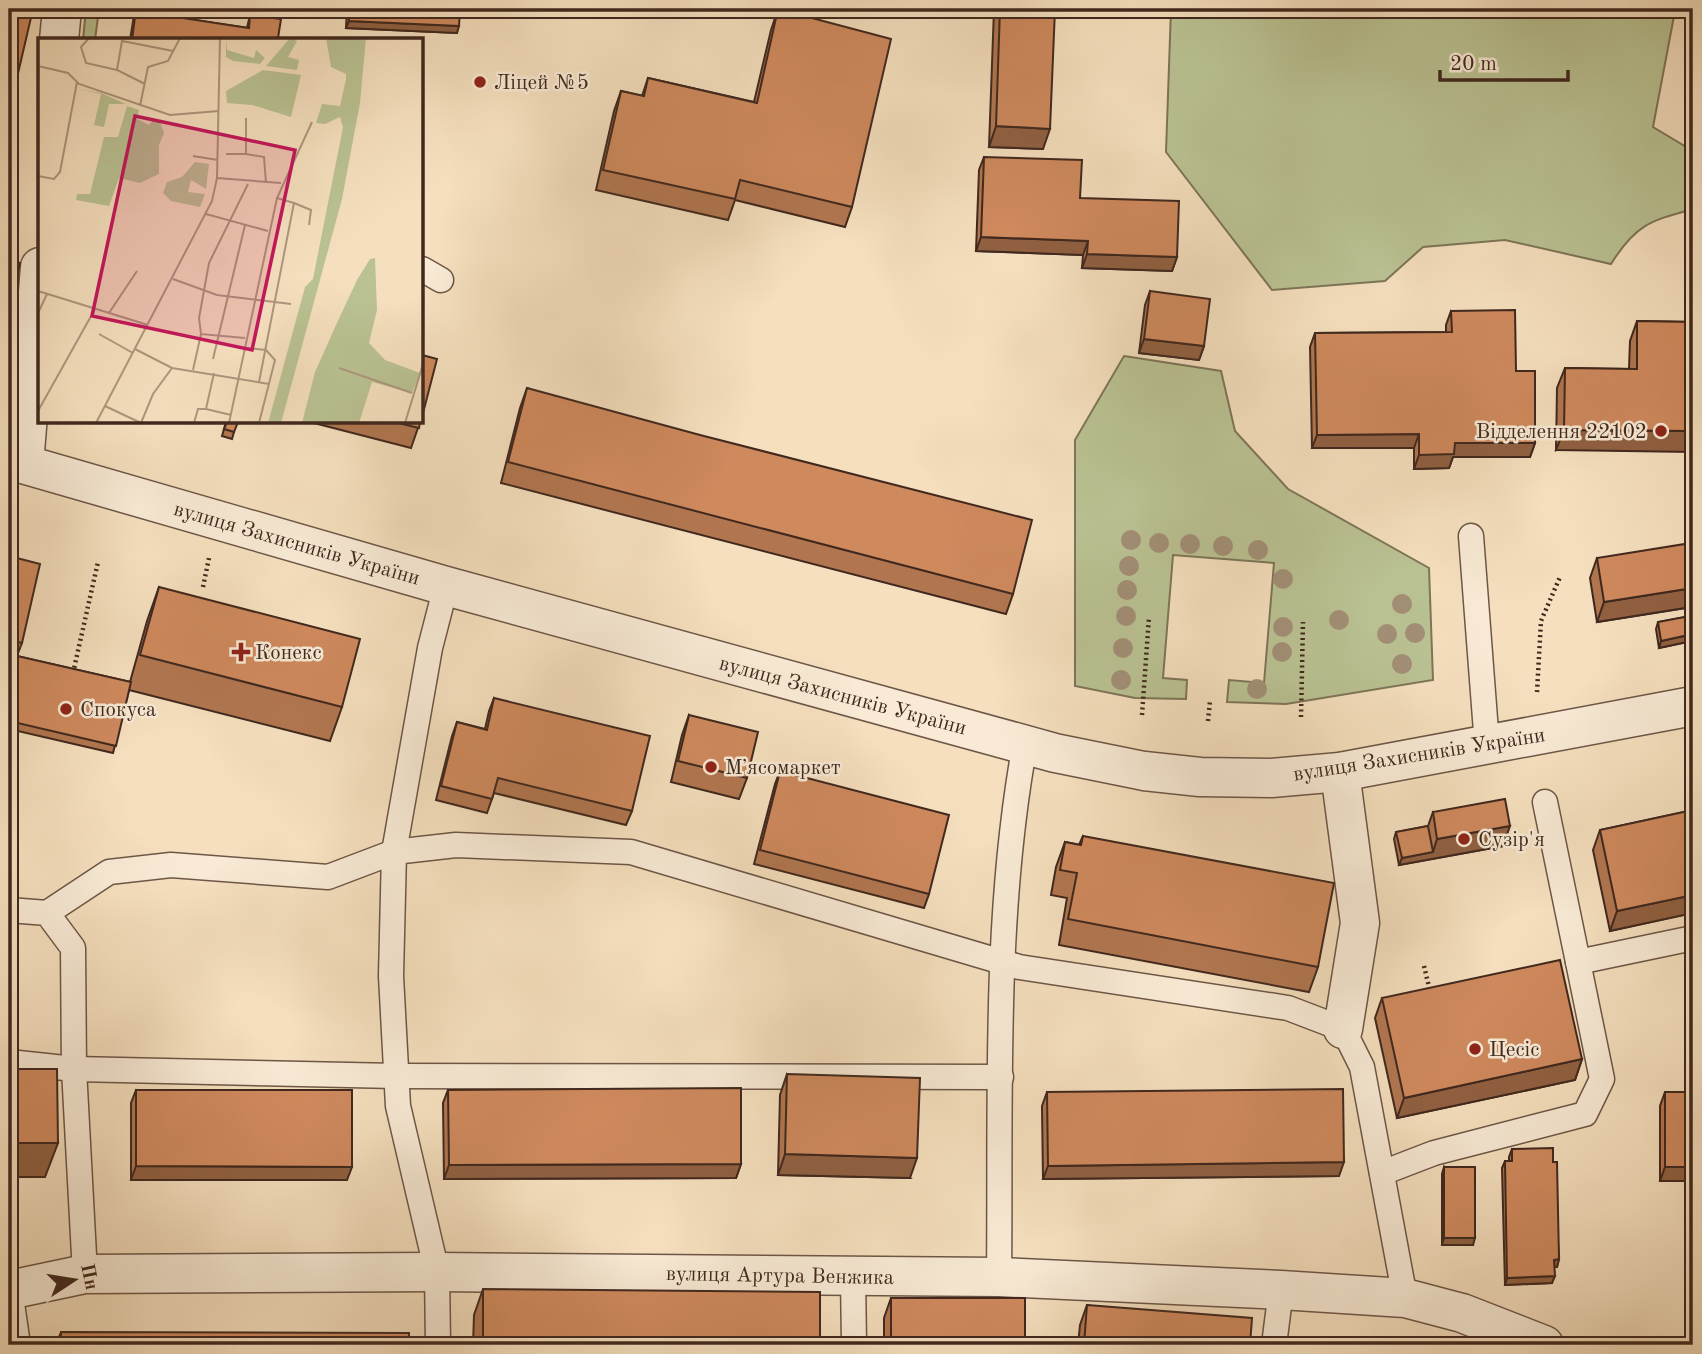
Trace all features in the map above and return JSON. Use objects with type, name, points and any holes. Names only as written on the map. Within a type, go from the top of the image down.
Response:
[{"type":"street","points":[[59,38],[62,9]]},
{"type":"street","points":[[16,462],[38,283]]},
{"type":"street","name":"вулиця Захисників України","points":[[16,462],[446,586],[1025,744],[1144,771],[1200,777],[1270,778],[1340,772],[1693,706]]},
{"type":"street","points":[[1340,772],[1360,923],[1343,1029]]},
{"type":"street","name":"вулиця Артура Венжика","points":[[9,1290],[85,1274],[437,1272],[999,1277],[1405,1298],[1462,1314],[1544,1345]]},
{"type":"lane","points":[[1471,536],[1487,745]]},
{"type":"lane","points":[[438,1345],[437,1272],[398,1107],[391,976],[394,852],[430,648],[446,586]]},
{"type":"lane","points":[[999,1277],[1002,961],[1014,801],[1025,744]]},
{"type":"lane","points":[[1382,1173],[1434,1153],[1585,1114],[1602,1079],[1545,802]]},
{"type":"lane","points":[[9,910],[47,913],[109,872],[171,865],[328,877],[394,852],[456,845],[631,852],[1019,967],[1288,1008],[1343,1029],[1362,1067],[1405,1298]]},
{"type":"lane","points":[[47,913],[73,948],[74,1069],[85,1274]]},
{"type":"lane","points":[[1578,962],[1693,938]]},
{"type":"lane","points":[[9,1062],[74,1069],[396,1076],[1001,1077]]},
{"type":"lane","points":[[853,1276],[854,1345]]},
{"type":"lane","points":[[9,1290],[18,1345]]},
{"type":"lane","points":[[1275,1345],[1281,1290]]},
{"type":"path","points":[[72,676],[98,562]]},
{"type":"path","points":[[1537,692],[1541,621],[1560,577]]},
{"type":"path","points":[[1142,715],[1149,617]]},
{"type":"path","points":[[1301,717],[1303,622]]},
{"type":"path","points":[[1208,720],[1210,701]]},
{"type":"path","points":[[1424,966],[1430,992]]},
{"type":"green space","points":[[86,9],[99,9],[95,38],[83,38]]},
{"type":"green space","points":[[1171,9],[1693,9],[1693,16],[1674,16],[1653,127],[1693,151],[1693,209],[1645,226],[1628,240],[1611,264],[1505,240],[1423,247],[1385,281],[1272,290],[1166,152]]},
{"type":"green space","points":[[1124,356],[1221,371],[1235,431],[1288,489],[1429,568],[1433,680],[1286,704],[1227,702],[1229,680],[1264,683],[1274,563],[1173,555],[1163,678],[1187,680],[1186,699],[1135,698],[1075,686],[1075,440]]},
{"type":"building","points":[[9,9],[33,9],[9,112]]},
{"type":"building","points":[[136,9],[157,9],[156,14],[249,28],[250,15],[281,19],[278,38],[132,38]]},
{"type":"building","points":[[349,9],[460,9],[459,26],[349,21]]},
{"type":"building","points":[[778,9],[891,39],[852,207],[740,180],[735,199],[603,170],[621,91],[644,96],[648,78],[757,103]]},
{"type":"building","points":[[1000,9],[1055,9],[1050,129],[996,126]]},
{"type":"building","points":[[984,157],[1082,160],[1080,198],[1179,201],[1177,257],[1087,254],[1088,241],[981,237]]},
{"type":"building","points":[[9,260],[20,263],[9,317]]},
{"type":"building","points":[[1150,291],[1210,299],[1204,346],[1144,339]]},
{"type":"building","points":[[1515,310],[1516,371],[1535,371],[1535,443],[1455,443],[1454,454],[1419,455],[1419,434],[1317,435],[1315,333],[1452,332],[1451,311]]},
{"type":"building","points":[[1637,321],[1693,322],[1693,431],[1564,430],[1565,368],[1637,369]]},
{"type":"building","points":[[424,356],[437,359],[424,409]]},
{"type":"building","points":[[527,388],[1032,520],[1013,594],[508,462]]},
{"type":"building","points":[[226,424],[237,424],[234,432],[224,429]]},
{"type":"building","points":[[402,424],[420,424],[419,428]]},
{"type":"building","points":[[1685,544],[1693,588],[1604,602],[1597,558]]},
{"type":"building","points":[[9,556],[40,564],[22,643],[9,640]]},
{"type":"building","points":[[159,587],[360,639],[342,707],[140,655]]},
{"type":"building","points":[[1690,616],[1693,634],[1661,641],[1658,622]]},
{"type":"building","name":"Спокуса","points":[[17,656],[131,682],[116,746],[9,721],[9,693]]},
{"type":"building","points":[[494,698],[650,736],[632,811],[498,778],[492,799],[441,786],[457,722],[487,730]]},
{"type":"building","points":[[689,715],[758,732],[747,778],[678,761]]},
{"type":"building","points":[[780,771],[949,815],[929,894],[760,850]]},
{"type":"building","points":[[1505,799],[1510,826],[1437,839],[1433,812]]},
{"type":"building","points":[[1693,810],[1693,895],[1617,911],[1600,830]]},
{"type":"building","points":[[1428,826],[1433,852],[1402,858],[1396,832]]},
{"type":"building","points":[[1083,836],[1334,883],[1318,967],[1068,919],[1077,873],[1060,870],[1065,842],[1081,845]]},
{"type":"building","name":"Цесіс","points":[[1560,960],[1582,1059],[1404,1098],[1382,998]]},
{"type":"building","points":[[9,1069],[57,1069],[58,1143],[9,1143]]},
{"type":"building","points":[[787,1074],[920,1078],[917,1158],[785,1154]]},
{"type":"building","points":[[741,1088],[741,1164],[449,1165],[448,1090]]},
{"type":"building","points":[[1343,1089],[1344,1162],[1048,1166],[1047,1092]]},
{"type":"building","points":[[136,1090],[352,1090],[352,1167],[136,1166]]},
{"type":"building","points":[[1665,1092],[1693,1092],[1693,1167],[1665,1167]]},
{"type":"building","points":[[1553,1148],[1553,1162],[1557,1162],[1559,1259],[1554,1260],[1555,1276],[1507,1278],[1505,1161],[1512,1161],[1512,1149]]},
{"type":"building","points":[[1444,1167],[1475,1167],[1475,1238],[1444,1238]]},
{"type":"building","points":[[483,1289],[820,1292],[820,1345],[483,1345]]},
{"type":"building","points":[[891,1298],[1025,1298],[1025,1345],[891,1345]]},
{"type":"building","points":[[1087,1305],[1252,1318],[1250,1345],[1084,1345]]},
{"type":"building","points":[[61,1332],[409,1333],[409,1345],[61,1345]]},
{"type":"place","name":"Ліцей №5","points":[[480,82]]},
{"type":"place","name":"Відделення 22102","points":[[1661,431]]},
{"type":"place","name":"Конекс","points":[[241,652]]},
{"type":"place","name":"Спокуса","points":[[66,709]]},
{"type":"place","name":"Мʼясомаркет","points":[[711,767]]},
{"type":"place","name":"Сузір'я","points":[[1464,839]]},
{"type":"place","name":"Цесіс","points":[[1475,1049]]}]
